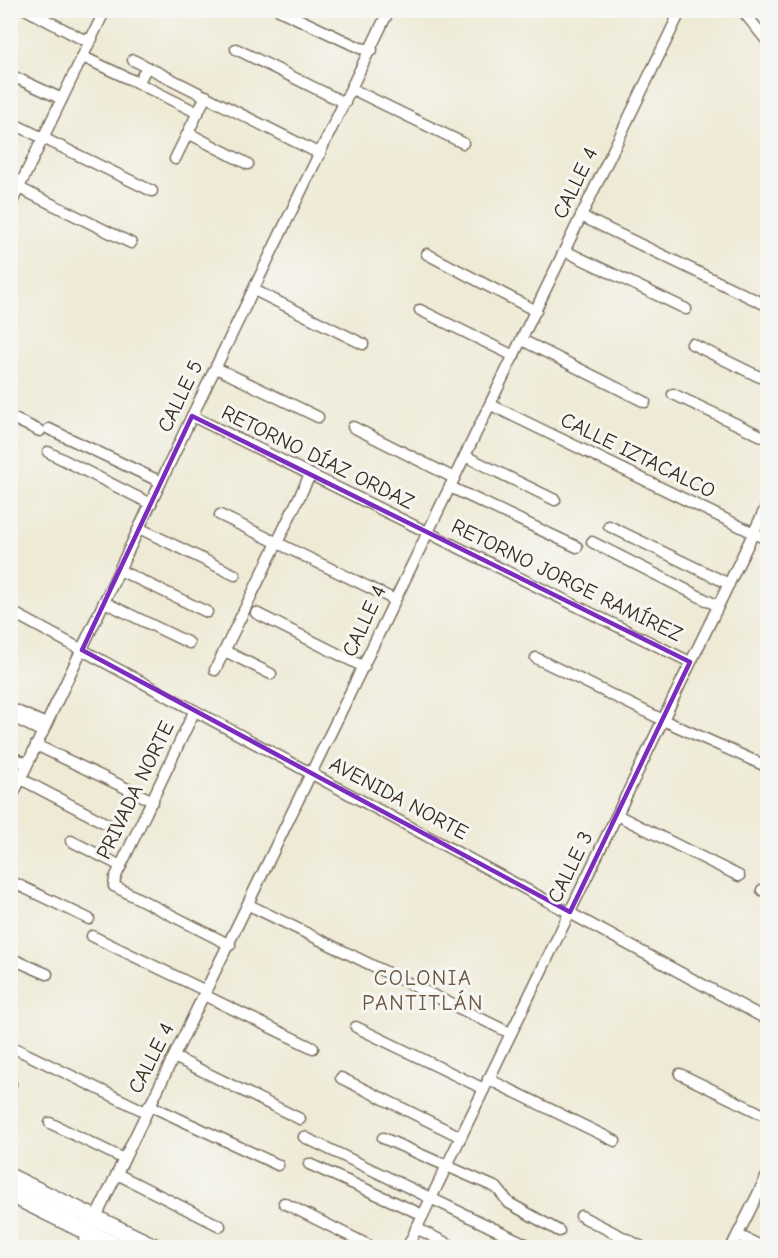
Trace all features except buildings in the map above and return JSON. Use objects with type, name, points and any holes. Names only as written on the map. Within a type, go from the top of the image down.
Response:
[{"type":"main road","points":[[10,1177],[91,1224],[120,1248]]},
{"type":"main road","points":[[10,1194],[158,1248]]},
{"type":"street","points":[[27,10],[82,39],[92,39]]},
{"type":"street","points":[[10,206],[105,10]]},
{"type":"street","points":[[279,10],[360,48],[372,50]]},
{"type":"street","name":"CALLE 5","points":[[10,801],[192,416],[372,50],[389,10]]},
{"type":"street","name":"CALLE 4","points":[[81,1248],[230,945],[427,532],[491,405],[681,10]]},
{"type":"street","points":[[742,10],[768,42]]},
{"type":"street","points":[[236,49],[345,103]]},
{"type":"street","points":[[82,57],[198,113]]},
{"type":"street","points":[[133,60],[320,154]]},
{"type":"street","points":[[138,83],[147,67]]},
{"type":"street","points":[[10,75],[62,99]]},
{"type":"street","points":[[352,89],[464,143]]},
{"type":"street","points":[[175,159],[206,96]]},
{"type":"street","points":[[10,122],[152,191]]},
{"type":"street","points":[[188,134],[248,164]]},
{"type":"street","points":[[19,188],[130,243]]},
{"type":"street","points":[[581,216],[768,306]]},
{"type":"street","points":[[565,251],[686,309]]},
{"type":"street","points":[[427,254],[536,311]]},
{"type":"street","points":[[254,290],[363,344]]},
{"type":"street","points":[[420,310],[514,356]]},
{"type":"street","points":[[522,340],[645,402]]},
{"type":"street","points":[[692,344],[768,381]]},
{"type":"street","points":[[216,368],[318,417]]},
{"type":"street","points":[[674,394],[768,439]]},
{"type":"street","name":"CALLE IZTACALCO","points":[[491,405],[768,540]]},
{"type":"street","name":"RETORNO DÍAZ ORDAZ","points":[[192,416],[427,532]]},
{"type":"street","points":[[10,417],[161,482]]},
{"type":"street","points":[[353,427],[577,547]]},
{"type":"street","points":[[48,452],[151,504]]},
{"type":"street","points":[[465,456],[555,500]]},
{"type":"street","points":[[215,670],[279,543],[310,475]]},
{"type":"street","name":"CALLE 3","points":[[407,1248],[768,502]]},
{"type":"street","points":[[220,515],[395,600]]},
{"type":"street","points":[[609,526],[729,584]]},
{"type":"street","points":[[139,528],[235,575]]},
{"type":"street","name":"RETORNO JORGE RAMÍREZ","points":[[427,532],[690,662]]},
{"type":"street","points":[[592,542],[718,606]]},
{"type":"street","points":[[119,570],[207,612]]},
{"type":"street","points":[[104,602],[189,643]]},
{"type":"street","name":"AVENIDA NORTE","points":[[10,611],[768,1020]]},
{"type":"street","points":[[256,613],[364,667]]},
{"type":"street","points":[[225,651],[271,674]]},
{"type":"street","points":[[536,658],[663,720],[768,766]]},
{"type":"street","points":[[10,708],[44,728]]},
{"type":"street","name":"PRIVADA NORTE","points":[[194,712],[121,866],[114,886],[230,945]]},
{"type":"street","points":[[10,716],[44,728]]},
{"type":"street","points":[[36,745],[153,801]]},
{"type":"street","points":[[10,756],[27,764]]},
{"type":"street","points":[[21,779],[107,824]]},
{"type":"street","points":[[617,815],[739,876]]},
{"type":"street","points":[[70,841],[121,866]]},
{"type":"street","points":[[10,880],[89,919]]},
{"type":"street","points":[[249,905],[510,1034]]},
{"type":"street","points":[[92,936],[313,1048]]},
{"type":"street","points":[[10,958],[47,974]]},
{"type":"street","points":[[356,1027],[615,1141]]},
{"type":"street","points":[[10,1046],[278,1165]]},
{"type":"street","points":[[174,1057],[300,1119]]},
{"type":"street","points":[[680,1074],[768,1117]]},
{"type":"street","points":[[341,1078],[461,1137]]},
{"type":"street","points":[[50,1123],[124,1159]]},
{"type":"street","points":[[304,1137],[534,1248]]},
{"type":"street","points":[[383,1138],[497,1188],[509,1203],[559,1231]]},
{"type":"street","points":[[309,1164],[423,1215]]},
{"type":"street","points":[[117,1174],[220,1226]]},
{"type":"street","points":[[731,1248],[764,1190],[768,1174]]},
{"type":"street","points":[[284,1203],[374,1248]]},
{"type":"street","points":[[581,1216],[644,1248]]},
{"type":"street","points":[[416,1228],[456,1248]]},
{"type":"street","points":[[738,1234],[765,1248]]},
{"type":"highlighted area","points":[[192,416],[690,662],[570,912],[82,650]]},
{"type":"district","name":"COLONIA PANTITLÁN","points":[[423,990]]}]
